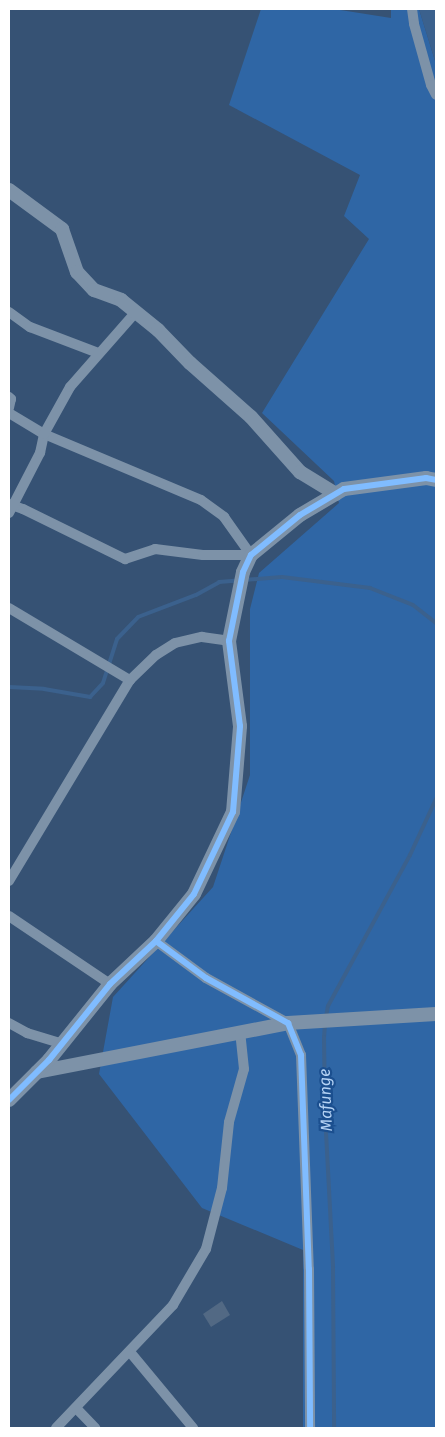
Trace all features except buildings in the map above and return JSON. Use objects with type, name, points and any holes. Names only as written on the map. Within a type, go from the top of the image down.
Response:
[{"type":"street","points":[[412,9],[416,33],[431,85],[436,95]]},
{"type":"street","points":[[9,190],[62,229],[77,272],[94,290],[121,300],[158,330],[190,363],[251,417],[300,472],[336,494]]},
{"type":"street","points":[[9,312],[30,327],[98,353]]},
{"type":"street","points":[[136,312],[70,386],[44,434],[40,453],[10,508],[23,509],[125,558],[155,549],[203,555],[250,555]]},
{"type":"street","points":[[9,397],[11,399],[9,408]]},
{"type":"street","points":[[9,414],[44,434],[201,500],[224,517],[250,555]]},
{"type":"street","points":[[9,1100],[49,1060],[110,984],[156,941],[194,894],[233,812],[240,726],[229,641],[238,592],[250,555],[300,515],[344,489],[426,478],[436,480]]},
{"type":"street","points":[[9,608],[100,660],[104,665],[130,680]]},
{"type":"street","points":[[9,880],[130,680],[156,655],[174,643],[202,637],[229,641]]},
{"type":"street","points":[[9,916],[110,984]]},
{"type":"street","points":[[156,941],[206,978],[288,1023],[301,1055],[310,1269],[310,1428]]},
{"type":"street","points":[[35,1073],[240,1031],[308,1020],[436,1014]]},
{"type":"street","points":[[9,1023],[28,1033],[62,1044]]},
{"type":"street","points":[[56,1428],[173,1305],[206,1249],[222,1188],[229,1122],[244,1069],[240,1031]]},
{"type":"street","points":[[130,1352],[193,1428]]},
{"type":"street","points":[[76,1408],[95,1428]]},
{"type":"shaded area","points":[[261,9],[334,9],[391,18],[391,9],[419,9],[436,64],[436,1428],[303,1428],[303,1250],[202,1208],[99,1074],[113,997],[213,887],[250,775],[250,609],[259,573],[339,503],[334,481],[262,413],[369,239],[344,216],[360,175],[229,105]]},
{"type":"shaded area","points":[[419,9],[436,9],[436,64]]},
{"type":"waterway","points":[[9,687],[44,689],[90,697],[103,683],[117,639],[138,617],[196,595],[219,582],[282,577],[370,588],[413,605],[436,623]]},
{"type":"waterway","name":"Mafunge","points":[[326,1017],[328,1006],[410,855],[436,799]]},
{"type":"waterway","name":"Mafunge","points":[[325,1024],[325,1113],[333,1268],[334,1428]]},
{"type":"cycle path","points":[[9,1100],[49,1060],[110,984],[156,941],[194,894],[233,812],[240,726],[229,641],[243,572],[251,555],[300,515],[344,489],[426,478],[436,480]]},
{"type":"cycle path","points":[[156,941],[206,978],[288,1023],[301,1055],[309,1269],[310,1428]]}]
